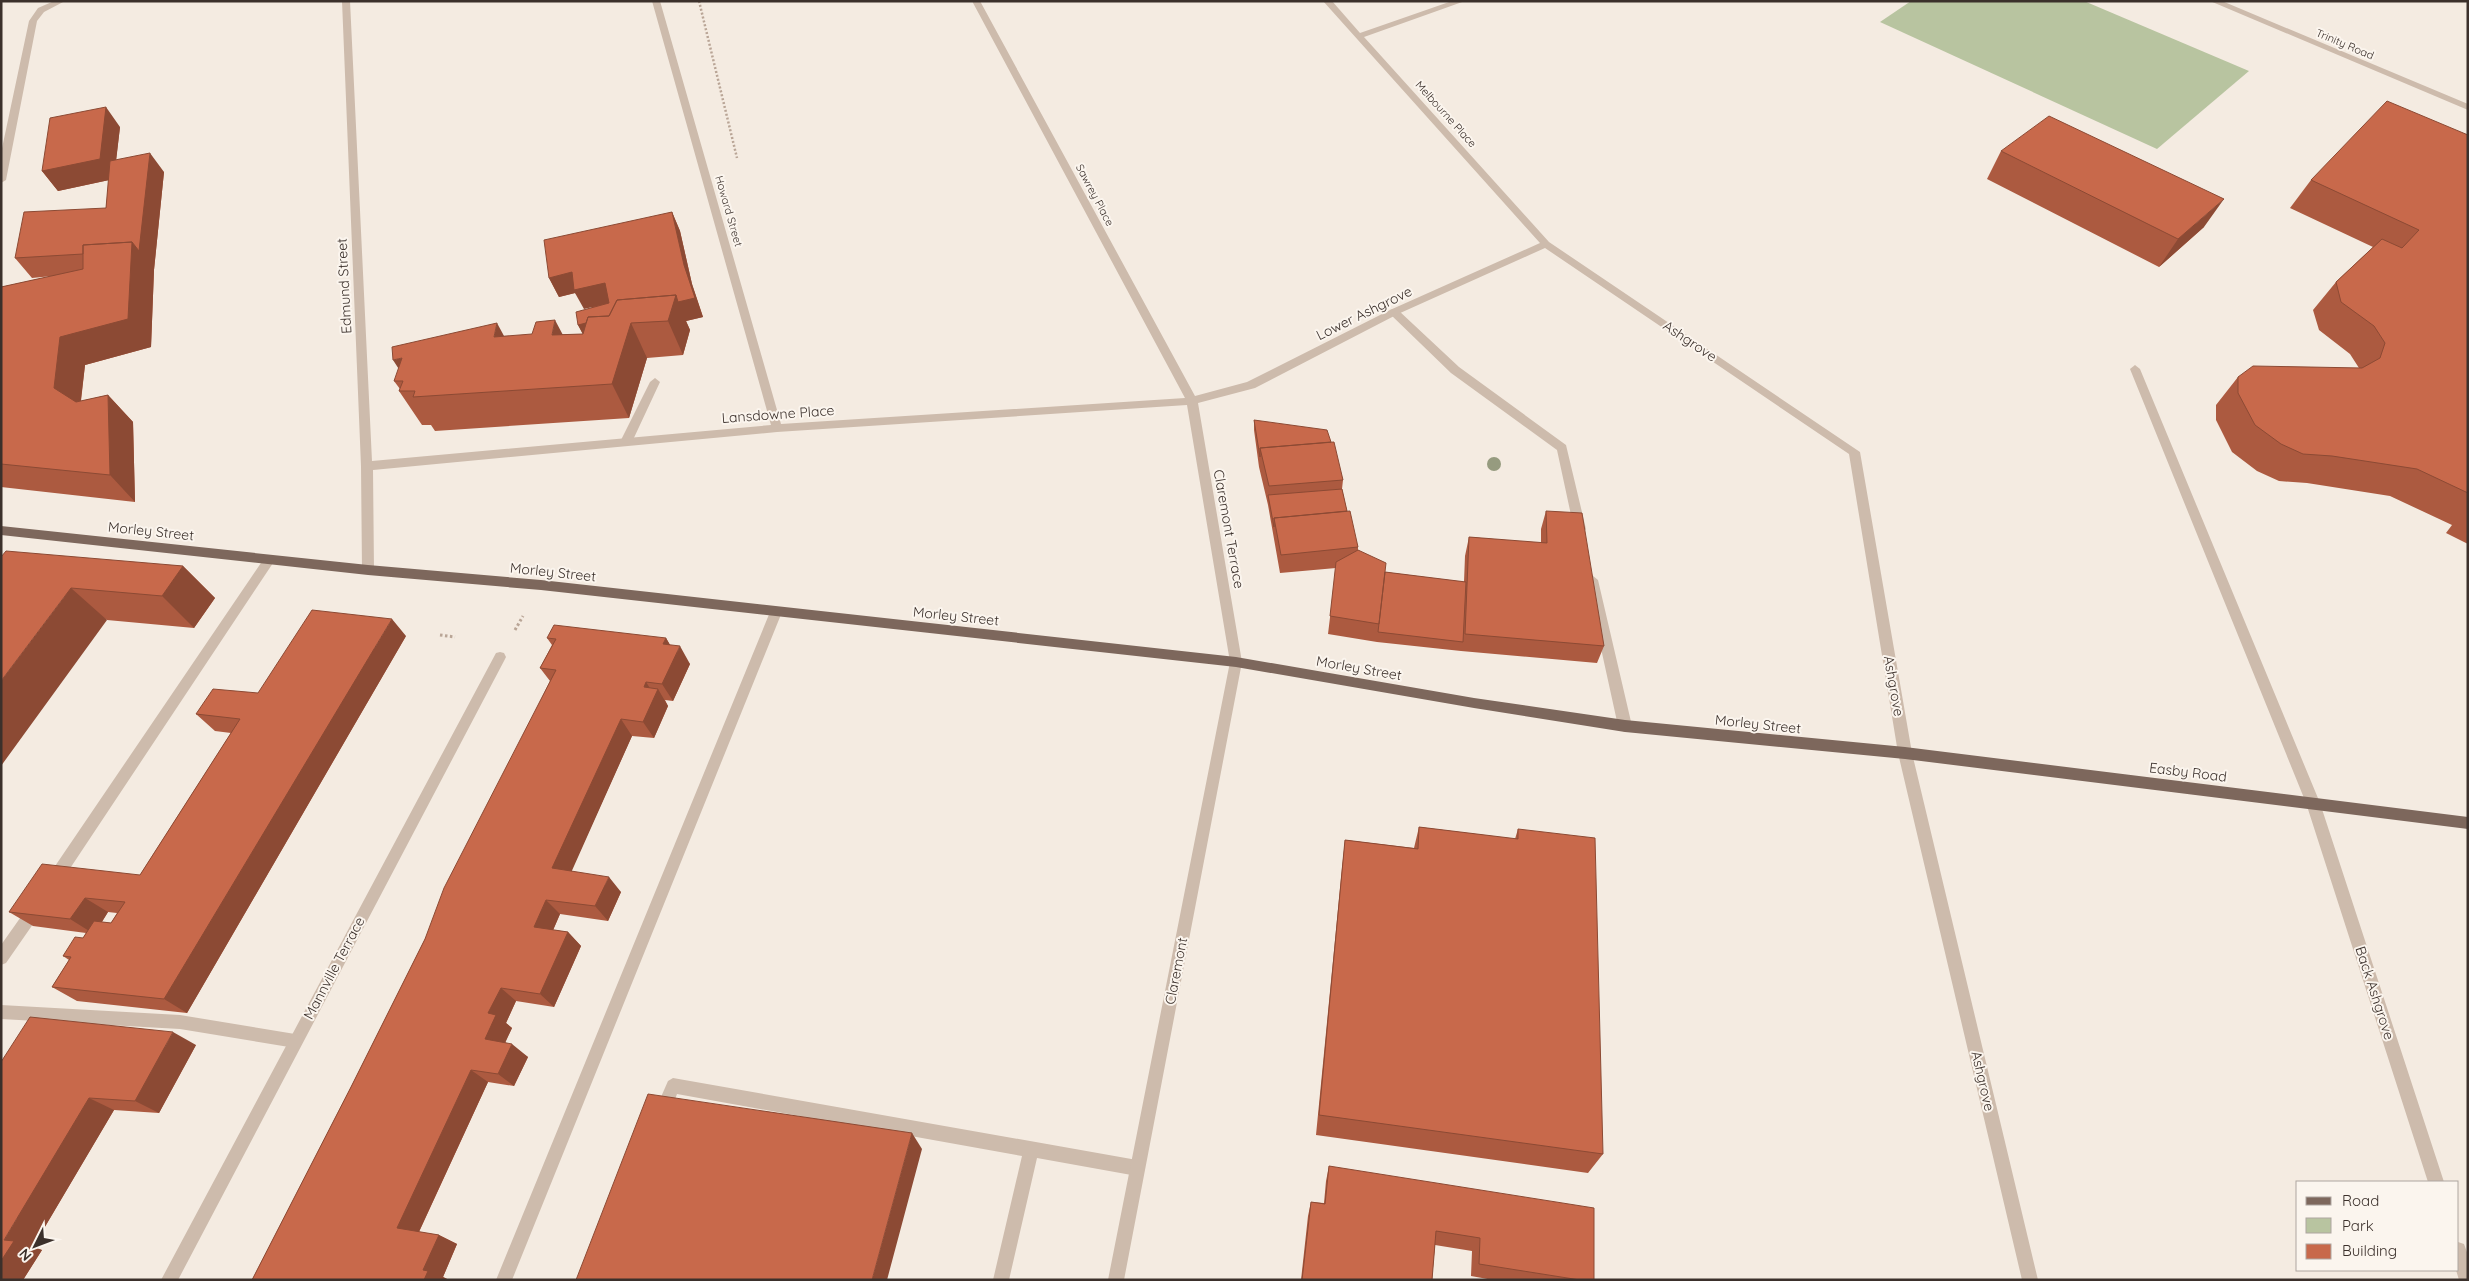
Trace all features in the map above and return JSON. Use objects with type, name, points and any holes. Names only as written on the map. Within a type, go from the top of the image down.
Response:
[{"type":"main road","name":"Morley Street","points":[[1,530],[269,560],[540,585],[1236,662],[1474,703],[1625,726],[1905,753]]},
{"type":"main road","name":"Easby Road","points":[[1905,753],[2468,823]]},
{"type":"street","points":[[1,180],[33,21],[41,10],[61,1]]},
{"type":"street","name":"Edmund Street","points":[[346,1],[367,466],[368,570]]},
{"type":"street","name":"Howard Street","points":[[656,1],[777,428]]},
{"type":"street","name":"Sawrey Place","points":[[976,1],[1192,401]]},
{"type":"street","name":"Melbourne Place","points":[[1327,1],[1546,244]]},
{"type":"street","points":[[1360,36],[1460,1]]},
{"type":"street","name":"Trinity Road","points":[[2214,1],[2468,107]]},
{"type":"street","name":"Lower Ashgrove","points":[[1192,401],[1251,385],[1394,312],[1546,244]]},
{"type":"street","name":"Ashgrove","points":[[1546,244],[1854,452],[1905,753],[2030,1280]]},
{"type":"street","points":[[1394,312],[1455,370],[1562,448],[1584,544]]},
{"type":"street","name":"Back Ashgrove","points":[[2136,369],[2313,803],[2436,1181]]},
{"type":"street","points":[[626,442],[655,382]]},
{"type":"street","name":"Lansdowne Place","points":[[367,466],[777,428],[1192,401]]},
{"type":"street","name":"Claremont Terrace","points":[[1192,401],[1236,662]]},
{"type":"street","points":[[1,958],[269,560]]},
{"type":"street","points":[[1590,572],[1625,726]]},
{"type":"street","points":[[504,1280],[776,612]]},
{"type":"street","name":"Mannville Terrace","points":[[169,1280],[500,657]]},
{"type":"street","name":"Claremont","points":[[1116,1280],[1236,662]]},
{"type":"street","points":[[1,1012],[180,1022],[295,1041]]},
{"type":"street","points":[[655,1132],[674,1086],[1138,1168]]},
{"type":"street","points":[[1001,1280],[1031,1149]]},
{"type":"street","points":[[2459,1253],[2467,1280]]},
{"type":"path","points":[[440,635],[455,637]]},
{"type":"green space","points":[[1911,1],[2084,1],[2249,71],[2157,149],[1880,22]]},
{"type":"building","points":[[2387,101],[2468,135],[2468,493],[2417,469],[2332,456],[2303,454],[2281,444],[2255,425],[2238,393],[2238,377],[2253,366],[2362,368],[2380,358],[2385,343],[2374,326],[2341,302],[2336,282],[2382,239],[2402,248],[2419,230],[2311,180]]},
{"type":"building","points":[[106,107],[100,159],[42,171],[50,118]]},
{"type":"building","points":[[2049,116],[2224,199],[2178,239],[2001,151]]},
{"type":"building","points":[[150,153],[139,251],[132,242],[83,245],[83,254],[15,258],[24,212],[106,208],[110,161]]},
{"type":"building","points":[[672,212],[684,265],[695,298],[678,302],[676,295],[617,300],[609,316],[588,317],[586,323],[578,325],[576,312],[609,303],[605,283],[574,290],[572,272],[549,278],[544,240]]},
{"type":"building","points":[[132,242],[128,319],[60,337],[54,388],[76,402],[108,395],[110,475],[1,464],[1,287],[83,269],[83,245]]},
{"type":"building","points":[[676,295],[668,321],[631,323],[612,384],[413,397],[415,391],[399,391],[403,381],[394,381],[402,358],[393,360],[392,347],[497,323],[494,337],[532,334],[536,322],[555,320],[552,335],[583,334],[588,317],[609,316],[617,300]]},
{"type":"building","points":[[1254,420],[1327,430],[1331,442],[1260,448],[1260,457]]},
{"type":"building","points":[[1334,442],[1343,480],[1269,486],[1260,448]]},
{"type":"building","points":[[1342,489],[1347,511],[1274,518],[1274,527],[1268,495]]},
{"type":"building","points":[[1350,511],[1358,547],[1281,555],[1274,518]]},
{"type":"building","points":[[1546,511],[1582,513],[1604,646],[1465,634],[1469,537],[1547,543]]},
{"type":"building","points":[[1358,550],[1386,563],[1379,624],[1330,616],[1336,562]]},
{"type":"building","points":[[6,551],[183,566],[162,596],[71,588],[1,681],[1,557]]},
{"type":"building","points":[[1385,572],[1466,582],[1463,642],[1378,632]]},
{"type":"building","points":[[312,610],[392,619],[164,999],[52,987],[71,957],[63,956],[75,937],[83,938],[94,921],[111,923],[125,902],[85,898],[70,919],[9,912],[42,864],[140,875],[240,719],[196,714],[213,689],[258,693]]},
{"type":"building","points":[[554,625],[666,638],[663,644],[680,646],[662,684],[646,682],[644,687],[658,689],[643,722],[621,719],[552,868],[609,877],[595,906],[546,900],[534,927],[568,932],[540,994],[501,988],[488,1013],[496,1015],[485,1039],[512,1044],[498,1074],[471,1070],[397,1228],[439,1235],[423,1270],[428,1271],[424,1280],[252,1280],[425,939],[444,888],[556,670],[540,668],[556,639],[547,638]]},
{"type":"building","points":[[1419,827],[1518,839],[1518,829],[1595,838],[1603,1154],[1319,1115],[1345,840],[1418,849]]},
{"type":"building","points":[[30,1017],[173,1032],[135,1101],[89,1098],[4,1240],[14,1241],[1,1261],[1,1062]]},
{"type":"building","points":[[648,1094],[912,1133],[872,1280],[576,1280]]},
{"type":"building","points":[[1329,1166],[1594,1208],[1594,1280],[1580,1280],[1479,1264],[1480,1238],[1436,1231],[1432,1280],[1302,1280],[1311,1202],[1325,1204]]}]
